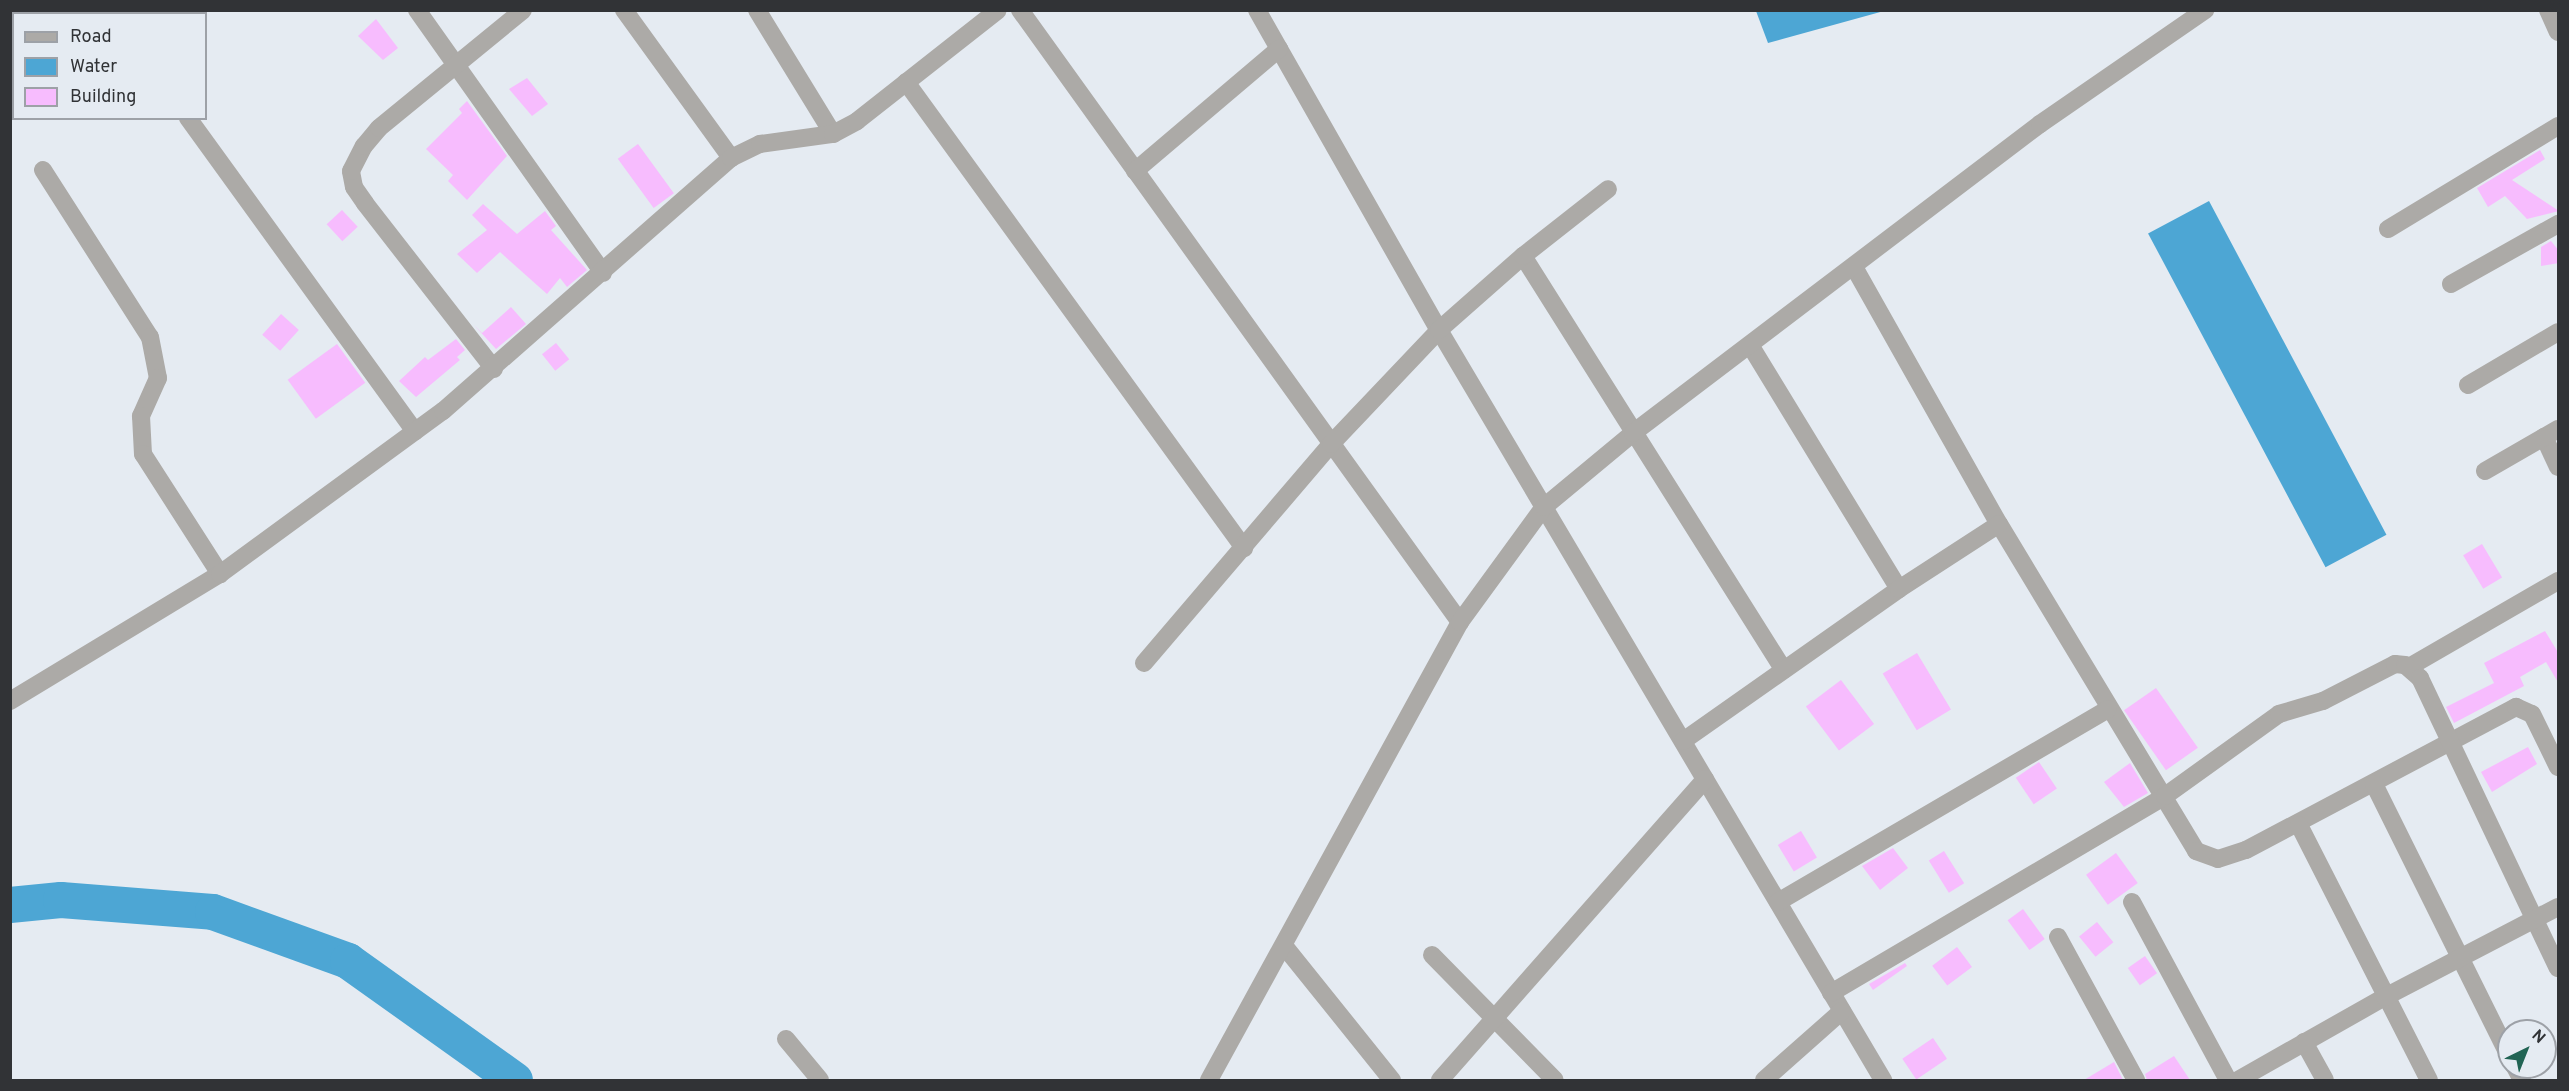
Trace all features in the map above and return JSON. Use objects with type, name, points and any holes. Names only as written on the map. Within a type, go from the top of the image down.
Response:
[{"type":"street","points":[[417,10],[603,273]]},
{"type":"street","points":[[494,369],[365,203],[354,187],[351,171],[364,146],[379,128],[523,10]]},
{"type":"street","points":[[624,10],[731,158]]},
{"type":"street","points":[[10,701],[220,574],[415,432],[494,369],[731,158],[760,144],[833,134],[906,82],[998,10]]},
{"type":"street","points":[[1020,10],[1460,622]]},
{"type":"street","points":[[1257,10],[1439,330],[1882,1080]]},
{"type":"street","points":[[1209,1080],[1285,947],[1376,771],[1460,622],[1544,507],[1633,433],[2040,124],[2205,10]]},
{"type":"street","points":[[2548,10],[2559,32]]},
{"type":"street","points":[[759,11],[833,134]]},
{"type":"street","points":[[1135,171],[1279,49]]},
{"type":"street","points":[[906,82],[1244,548]]},
{"type":"street","points":[[189,120],[415,432]]},
{"type":"street","points":[[2388,229],[2559,126]]},
{"type":"street","points":[[43,170],[150,337],[158,378],[141,416],[143,454],[220,574]]},
{"type":"street","points":[[1144,663],[1331,444],[1439,330],[1523,256],[1608,189]]},
{"type":"street","points":[[2451,284],[2559,224]]},
{"type":"street","points":[[1523,256],[1784,670]]},
{"type":"street","points":[[1854,267],[1999,524],[2108,709],[2165,796],[2188,841],[2196,851],[2218,859],[2233,856],[2299,825],[2506,711],[2524,709],[2536,720],[2559,767]]},
{"type":"street","points":[[2468,385],[2559,332]]},
{"type":"street","points":[[1750,345],[1899,589]]},
{"type":"street","points":[[2485,471],[2551,433],[2559,466]]},
{"type":"street","points":[[1683,741],[1899,589],[1999,524]]},
{"type":"street","points":[[2409,667],[2559,581]]},
{"type":"street","points":[[1831,993],[2165,796],[2287,710],[2323,701],[2385,667],[2395,664],[2409,667],[2420,678],[2559,968]]},
{"type":"street","points":[[1778,902],[2108,709]]},
{"type":"street","points":[[1440,1080],[1705,779]]},
{"type":"street","points":[[2374,784],[2497,1032]]},
{"type":"street","points":[[2299,825],[2385,997],[2430,1080]]},
{"type":"street","points":[[2132,902],[2228,1080]]},
{"type":"street","points":[[2238,1080],[2385,997],[2559,907]]},
{"type":"street","points":[[2058,937],[2136,1080]]},
{"type":"street","points":[[1285,947],[1392,1080]]},
{"type":"street","points":[[1432,955],[1555,1080]]},
{"type":"street","points":[[1764,1080],[1842,1011]]},
{"type":"street","points":[[786,1039],[820,1080]]},
{"type":"street","points":[[2304,1042],[2325,1080]]},
{"type":"water","points":[[1756,11],[1884,11],[1768,43]]},
{"type":"water","points":[[2209,201],[2386,535],[2326,567],[2148,233]]},
{"type":"building","points":[[376,19],[398,48],[383,60],[358,36]]},
{"type":"building","points":[[527,78],[548,104],[532,116],[509,89]]},
{"type":"building","points":[[467,101],[507,156],[467,200],[448,181],[453,175],[426,149],[462,113],[459,109]]},
{"type":"building","points":[[638,144],[674,193],[654,208],[618,159]]},
{"type":"building","points":[[2540,150],[2545,159],[2512,180],[2559,211],[2527,219],[2505,196],[2488,207],[2477,188]]},
{"type":"building","points":[[483,204],[517,234],[545,211],[556,226],[551,230],[587,270],[567,287],[560,278],[547,294],[500,252],[477,273],[457,254],[487,230],[472,215]]},
{"type":"building","points":[[342,210],[358,227],[342,241],[327,224]]},
{"type":"building","points":[[2551,241],[2559,251],[2559,263],[2541,266],[2541,247]]},
{"type":"building","points":[[511,307],[526,324],[496,349],[474,325],[482,333]]},
{"type":"building","points":[[281,314],[299,330],[280,351],[262,335]]},
{"type":"building","points":[[456,339],[465,350],[457,357],[460,360],[416,397],[399,381],[425,357],[428,360]]},
{"type":"building","points":[[556,343],[569,359],[555,371],[542,354]]},
{"type":"building","points":[[337,344],[365,383],[316,419],[288,380]]},
{"type":"building","points":[[2482,544],[2502,577],[2483,589],[2463,555]]},
{"type":"building","points":[[2545,631],[2559,654],[2559,684],[2546,662],[2520,677],[2524,686],[2454,723],[2446,707],[2494,683],[2484,663]]},
{"type":"building","points":[[1917,653],[1951,710],[1917,730],[1883,674]]},
{"type":"building","points":[[1841,680],[1874,724],[1839,750],[1806,706]]},
{"type":"building","points":[[2156,688],[2198,748],[2166,770],[2124,710]]},
{"type":"building","points":[[2528,747],[2537,764],[2492,792],[2481,772]]},
{"type":"building","points":[[2039,762],[2057,789],[2034,804],[2016,778]]},
{"type":"building","points":[[2130,763],[2148,793],[2124,807],[2104,782]]},
{"type":"building","points":[[1801,831],[1817,858],[1794,871],[1778,845]]},
{"type":"building","points":[[1893,848],[1908,868],[1880,890],[1862,866]]},
{"type":"building","points":[[1944,851],[1964,883],[1949,893],[1929,861]]},
{"type":"building","points":[[2116,853],[2138,883],[2108,905],[2086,875]]},
{"type":"building","points":[[2023,909],[2045,939],[2029,950],[2008,920]]},
{"type":"building","points":[[2097,922],[2113,942],[2095,957],[2079,936]]},
{"type":"building","points":[[1957,947],[1972,967],[1947,986],[1932,966]]},
{"type":"building","points":[[2145,956],[2157,973],[2140,985],[2128,968]]},
{"type":"building","points":[[1905,963],[1907,966],[1873,990],[1869,984]]},
{"type":"building","points":[[1933,1038],[1947,1059],[1916,1079],[1902,1059]]},
{"type":"building","points":[[2174,1056],[2190,1080],[2147,1080],[2145,1074]]},
{"type":"building","points":[[2114,1062],[2123,1080],[2084,1080]]},
{"type":"waterway","points":[[10,905],[61,900],[213,912],[348,961],[515,1080]]}]
